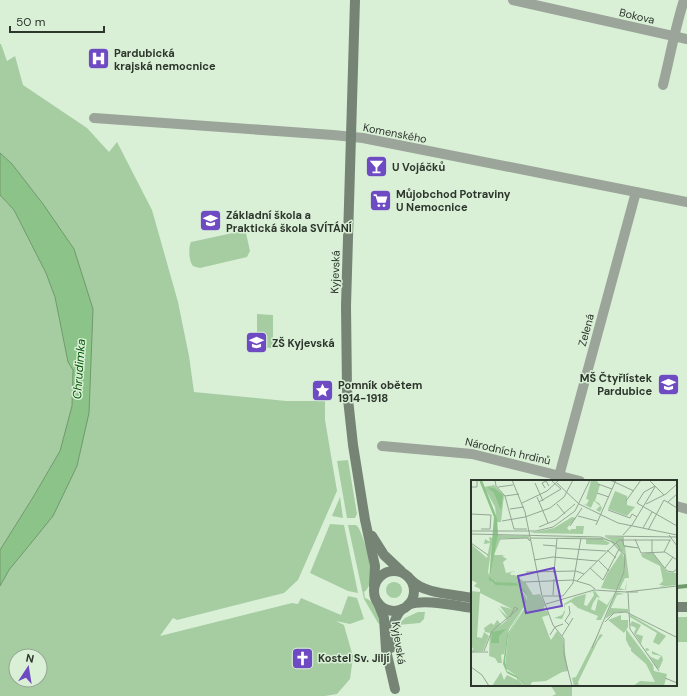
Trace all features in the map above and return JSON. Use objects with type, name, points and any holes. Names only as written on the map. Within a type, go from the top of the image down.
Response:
[{"type":"street","name":"Kyjevská","points":[[355,0],[346,306],[347,390],[352,445],[365,520],[375,566],[374,586]]},
{"type":"street","name":"Bokova","points":[[513,0],[687,39]]},
{"type":"street","points":[[663,85],[684,0]]},
{"type":"street","name":"Komenského","points":[[94,118],[351,137],[687,202]]},
{"type":"street","name":"Zelená","points":[[559,476],[636,192]]},
{"type":"street","name":"Národních hrdinů","points":[[382,446],[472,454],[576,480]]},
{"type":"street","points":[[677,506],[687,509]]},
{"type":"street","name":"Kyjevská","points":[[365,520],[379,549],[388,560],[418,586],[425,590],[471,598]]},
{"type":"street","points":[[405,607],[413,598],[414,591],[407,576],[396,570],[388,571],[380,575],[374,586],[374,596],[377,602],[386,609],[394,611],[405,607],[414,603],[424,602],[471,608]]},
{"type":"street","name":"Kyjevská","points":[[377,602],[384,618],[386,650],[395,692]]},
{"type":"street","name":"Kyjevská","points":[[395,692],[391,664],[391,639],[395,619],[405,607]]},
{"type":"street","points":[[677,608],[687,607]]},
{"type":"shaded area","points":[[0,44],[7,61],[15,56],[23,85],[87,128],[109,152],[117,142],[152,210],[178,302],[189,356],[194,392],[286,401],[325,401],[325,420],[337,491],[298,580],[284,593],[177,620],[173,618],[160,636],[292,603],[298,604],[301,598],[341,615],[348,596],[357,598],[364,619],[350,624],[336,621],[344,625],[353,657],[350,679],[337,694],[325,696],[0,696],[0,586],[89,413],[43,204],[12,164],[0,153]]},
{"type":"shaded area","points":[[0,195],[14,210],[46,273],[55,297],[68,362],[73,370],[72,406],[60,451],[0,550]]},
{"type":"shaded area","points":[[242,231],[246,233],[250,251],[247,257],[200,268],[193,266],[189,251],[191,242]]},
{"type":"shaded area","points":[[257,314],[273,315],[273,348],[257,347]]},
{"type":"shaded area","points":[[348,460],[357,514],[355,518],[347,518],[337,461]]},
{"type":"shaded area","points":[[340,497],[343,518],[332,516]]},
{"type":"shaded area","points":[[330,524],[344,525],[358,593],[348,591],[310,573]]},
{"type":"shaded area","points":[[348,525],[356,525],[358,527],[367,550],[371,571],[368,587],[364,592],[365,598],[374,605],[380,624],[364,599]]},
{"type":"shaded area","points":[[394,582],[401,587],[402,590],[397,597],[394,598],[387,593],[386,590],[391,583]]},
{"type":"shaded area","points":[[418,612],[425,612],[424,619],[420,623],[398,625],[405,618]]},
{"type":"shaded area","points":[[677,617],[687,617],[687,642],[677,642]]},
{"type":"shaded area","points":[[551,686],[572,686],[572,696],[552,696],[556,694]]},
{"type":"water","name":"Chrudimka","points":[[0,153],[12,164],[43,204],[74,249],[93,309],[89,413],[77,466],[53,516],[9,570],[0,586],[0,550],[60,451],[72,406],[73,370],[68,362],[55,297],[46,273],[14,210],[0,195]]},
{"type":"waterway","points":[[677,587],[687,586]]},
{"type":"place","name":"Pardubická krajská nemocnice","points":[[98,59]]},
{"type":"place","name":"U Vojáčků","points":[[377,167]]},
{"type":"place","name":"Můjobchod Potraviny U Nemocnice","points":[[380,200]]},
{"type":"place","name":"Základní škola a Praktická škola SVÍTÁNÍ","points":[[210,221]]},
{"type":"place","name":"ZŠ Kyjevská","points":[[256,343]]},
{"type":"place","name":"MŠ Čtyřlístek Pardubice","points":[[668,384]]},
{"type":"place","name":"Pomník obětem 1914-1918","points":[[322,391]]},
{"type":"place","name":"Kostel Sv. Jiljí","points":[[302,658]]}]
